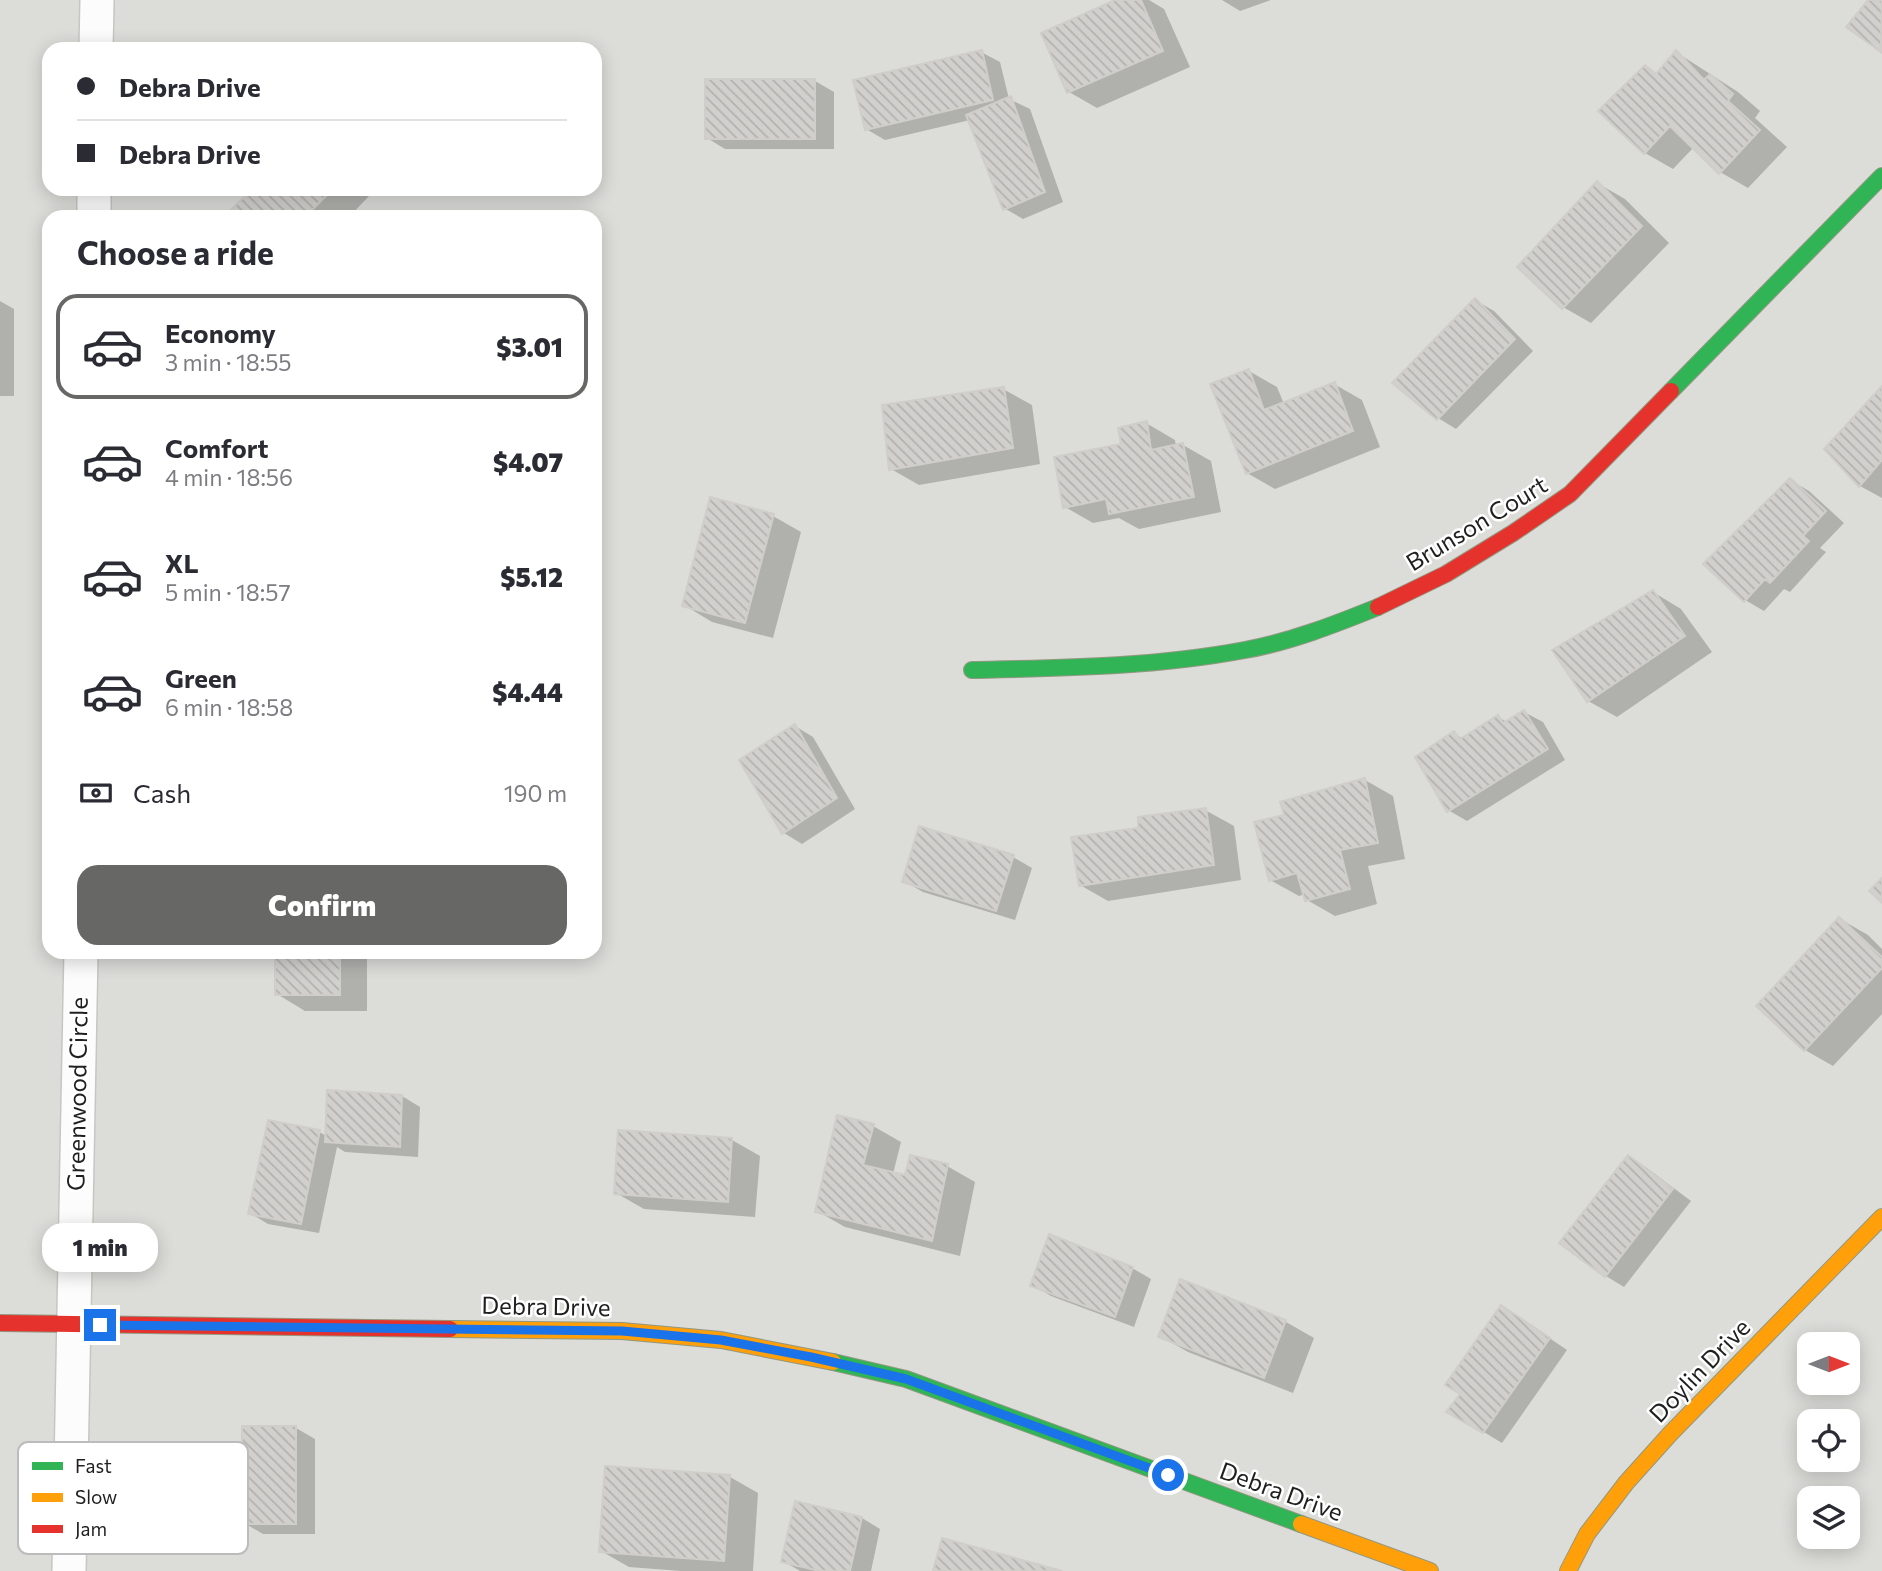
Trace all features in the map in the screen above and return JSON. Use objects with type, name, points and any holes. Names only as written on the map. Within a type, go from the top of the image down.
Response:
[{"type":"street","points":[[96,42],[97,0]]},
{"type":"street","name":"Brunson Court","points":[[972,670],[1091,668],[1179,660],[1247,650],[1377,608],[1446,574],[1570,494],[1882,176]]},
{"type":"street","name":"Greenwood Circle","points":[[71,1442],[81,959]]},
{"type":"street","name":"Doylin Drive","points":[[1568,1571],[1587,1534],[1626,1483],[1670,1434],[1882,1217]]},
{"type":"street","name":"Debra Drive","points":[[0,1323],[622,1331],[721,1340],[906,1379],[1430,1571]]},
{"type":"shaded area","points":[[0,0],[1882,0],[1882,1571],[0,1571]]},
{"type":"building","points":[[1115,0],[1141,0],[1163,51],[1067,93],[1041,33]]},
{"type":"building","points":[[1868,0],[1882,0],[1881,52],[1846,27]]},
{"type":"building","points":[[982,50],[993,100],[865,130],[853,80]]},
{"type":"building","points":[[1676,50],[1704,80],[1710,74],[1733,94],[1728,101],[1760,130],[1719,174],[1670,126],[1644,154],[1598,111],[1645,65],[1656,74]]},
{"type":"building","points":[[705,79],[815,79],[815,139],[705,139]]},
{"type":"building","points":[[1011,96],[1045,192],[1003,210],[966,115]]},
{"type":"building","points":[[1597,181],[1642,226],[1562,309],[1517,267]]},
{"type":"building","points":[[245,196],[326,196],[312,210],[231,210]]},
{"type":"building","points":[[1475,298],[1515,339],[1437,420],[1392,383]]},
{"type":"building","points":[[1249,369],[1264,410],[1335,382],[1353,431],[1246,474],[1210,384]]},
{"type":"building","points":[[1882,386],[1882,460],[1859,487],[1824,449]]},
{"type":"building","points":[[1004,387],[1013,448],[889,470],[882,405]]},
{"type":"building","points":[[1147,421],[1151,450],[1183,443],[1194,497],[1109,514],[1106,499],[1063,508],[1054,457],[1121,444],[1118,428]]},
{"type":"building","points":[[1790,478],[1826,511],[1803,536],[1809,541],[1770,583],[1765,579],[1744,602],[1703,564]]},
{"type":"building","points":[[710,497],[774,514],[745,623],[682,606]]},
{"type":"building","points":[[1653,590],[1685,636],[1587,702],[1552,650]]},
{"type":"building","points":[[1524,710],[1548,749],[1447,812],[1415,757],[1454,731],[1460,739],[1498,715],[1503,723]]},
{"type":"building","points":[[795,724],[837,798],[782,834],[739,760]]},
{"type":"building","points":[[1365,778],[1378,843],[1340,850],[1350,889],[1305,901],[1297,873],[1269,881],[1254,822],[1284,815],[1280,802]]},
{"type":"building","points":[[1206,808],[1214,865],[1079,886],[1071,837],[1138,828],[1138,817]]},
{"type":"building","points":[[919,826],[1014,855],[996,911],[902,882]]},
{"type":"building","points":[[1882,878],[1882,903],[1869,891]]},
{"type":"building","points":[[1839,917],[1882,957],[1882,968],[1804,1051],[1756,1006]]},
{"type":"building","points":[[275,959],[340,959],[340,995],[275,995]]},
{"type":"building","points":[[327,1090],[402,1095],[400,1147],[325,1142]]},
{"type":"building","points":[[837,1115],[874,1124],[863,1165],[905,1175],[910,1155],[948,1164],[932,1241],[815,1212]]},
{"type":"building","points":[[268,1120],[320,1130],[301,1224],[248,1214]]},
{"type":"building","points":[[618,1130],[732,1138],[728,1202],[614,1194]]},
{"type":"building","points":[[1628,1155],[1673,1189],[1605,1277],[1559,1243]]},
{"type":"building","points":[[1049,1234],[1133,1267],[1115,1317],[1030,1286]]},
{"type":"building","points":[[1180,1279],[1286,1320],[1264,1378],[1158,1337]]},
{"type":"building","points":[[1501,1305],[1550,1338],[1483,1433],[1446,1412],[1460,1394],[1445,1385]]},
{"type":"building","points":[[242,1426],[296,1426],[296,1524],[248,1524],[248,1442],[242,1442]]},
{"type":"building","points":[[605,1466],[730,1475],[724,1561],[599,1552]]},
{"type":"building","points":[[795,1501],[862,1517],[850,1571],[820,1571],[781,1562]]},
{"type":"building","points":[[942,1538],[1062,1571],[933,1571]]},
{"type":"traffic: fast","points":[[1671,391],[1882,176]]},
{"type":"traffic: fast","points":[[972,670],[1109,666],[1211,656],[1262,647],[1378,607]]},
{"type":"traffic: fast","points":[[833,1362],[906,1379],[1301,1524]]},
{"type":"traffic: slow","points":[[1568,1571],[1587,1534],[1626,1483],[1670,1434],[1882,1217]]},
{"type":"traffic: slow","points":[[450,1329],[622,1331],[721,1340],[833,1362]]},
{"type":"traffic: slow","points":[[1301,1524],[1430,1571]]},
{"type":"traffic: jam","points":[[1378,607],[1446,574],[1570,494],[1671,391]]},
{"type":"traffic: jam","points":[[0,1323],[450,1329]]},
{"type":"route","points":[[100,1325],[622,1331],[721,1340],[906,1379],[1168,1475]]}]
